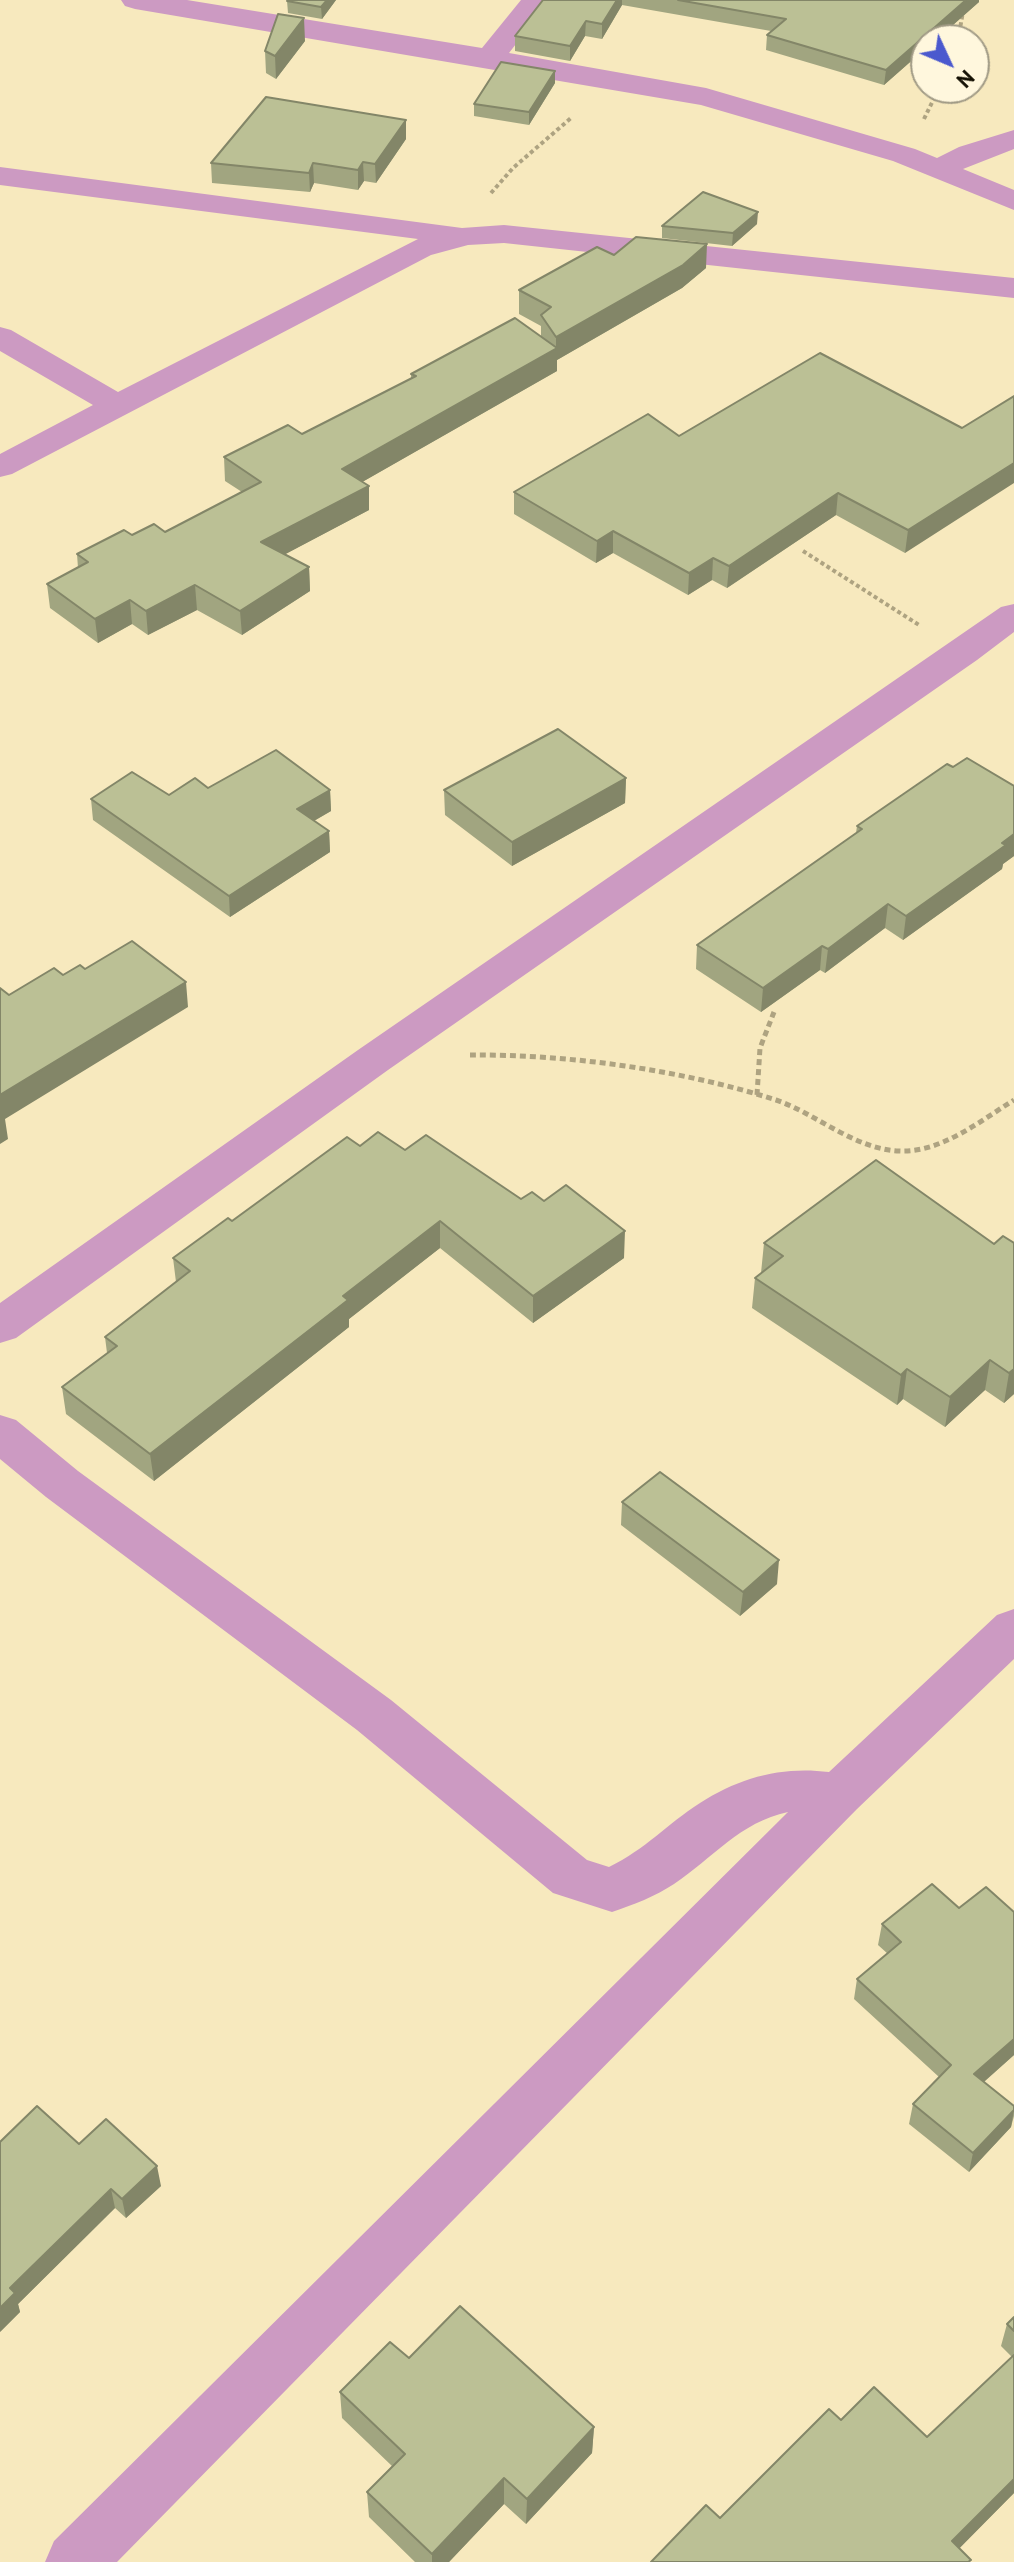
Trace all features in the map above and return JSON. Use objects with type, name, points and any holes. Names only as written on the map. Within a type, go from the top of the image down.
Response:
[{"type":"street","points":[[135,0],[597,76],[706,97],[788,119],[940,168],[1014,201]]},
{"type":"street","points":[[489,59],[536,0]]},
{"type":"street","points":[[940,168],[970,153],[1014,139]]},
{"type":"street","points":[[0,176],[479,236],[666,249],[1014,288]]},
{"type":"street","points":[[0,467],[420,248],[479,236]]},
{"type":"street","points":[[0,337],[116,405]]},
{"type":"street","points":[[0,1326],[373,1060],[1014,615]]},
{"type":"street","points":[[0,1433],[62,1484],[374,1715],[571,1877],[612,1890],[655,1869],[718,1818],[758,1797],[796,1789],[839,1794]]},
{"type":"street","points":[[75,2562],[839,1794],[1014,1629]]},
{"type":"path","points":[[961,24],[965,0]]},
{"type":"path","points":[[479,236],[487,198],[513,168],[595,96],[597,76]]},
{"type":"path","points":[[803,551],[964,652]]},
{"type":"path","points":[[757,1095],[760,1048],[774,1012]]},
{"type":"path","points":[[465,1056],[511,1054],[613,1064],[757,1095],[786,1103],[851,1136],[898,1151],[924,1147],[946,1138],[1014,1100]]},
{"type":"building","points":[[288,0],[327,0],[321,7]]},
{"type":"building","points":[[543,0],[617,0],[602,24],[586,21],[570,46],[515,36]]},
{"type":"building","points":[[678,0],[966,0],[939,24],[910,24],[910,49],[886,70],[767,35],[786,19]]},
{"type":"building","points":[[278,14],[304,18],[275,56],[265,51]]},
{"type":"building","points":[[501,62],[555,71],[529,112],[474,104]]},
{"type":"building","points":[[266,97],[406,120],[375,164],[363,162],[358,170],[313,163],[309,173],[211,163]]},
{"type":"building","points":[[703,192],[758,212],[733,233],[662,226]]},
{"type":"building","points":[[636,237],[707,244],[683,265],[556,337],[541,315],[551,307],[519,290],[597,247],[614,255]]},
{"type":"building","points":[[515,318],[557,348],[342,469],[369,486],[261,542],[309,567],[240,611],[195,585],[146,611],[130,600],[95,619],[47,584],[88,562],[77,554],[124,530],[132,535],[154,524],[165,532],[261,482],[224,457],[288,425],[302,434],[416,376],[411,374]]},
{"type":"building","points":[[820,353],[962,428],[1014,396],[1014,463],[908,530],[838,493],[729,566],[713,558],[689,573],[613,531],[597,541],[514,492],[648,414],[679,436]]},
{"type":"building","points":[[558,729],[626,778],[512,842],[444,790]]},
{"type":"building","points":[[276,750],[330,790],[297,809],[329,831],[229,896],[91,799],[132,772],[169,795],[195,778],[208,788]]},
{"type":"building","points":[[967,758],[1014,786],[1014,834],[1002,843],[1006,845],[906,916],[888,904],[828,949],[822,946],[763,988],[697,945],[862,829],[857,826],[947,764],[953,767]]},
{"type":"building","points":[[132,941],[186,982],[0,1095],[0,988],[9,995],[54,968],[63,975],[80,965],[85,969]]},
{"type":"building","points":[[378,1132],[405,1150],[426,1135],[521,1199],[532,1192],[544,1201],[566,1185],[625,1231],[533,1296],[440,1221],[343,1296],[348,1300],[150,1454],[62,1387],[117,1346],[105,1337],[190,1271],[173,1258],[228,1218],[232,1221],[347,1137],[360,1146]]},
{"type":"building","points":[[876,1160],[994,1244],[1003,1236],[1014,1243],[1014,1369],[1009,1373],[990,1360],[950,1397],[907,1369],[901,1375],[755,1278],[783,1256],[764,1243]]},
{"type":"building","points":[[660,1472],[779,1560],[743,1592],[622,1502]]},
{"type":"building","points":[[932,1884],[959,1908],[986,1887],[1014,1912],[1014,2039],[974,2074],[1014,2106],[1014,2110],[973,2153],[913,2104],[951,2065],[857,1979],[901,1942],[882,1924]]},
{"type":"building","points":[[37,2106],[79,2144],[106,2119],[157,2166],[122,2199],[111,2189],[10,2288],[15,2293],[0,2308],[0,2142]]},
{"type":"building","points":[[460,2306],[594,2427],[527,2499],[504,2478],[432,2554],[367,2492],[405,2454],[340,2392],[390,2342],[409,2358]]},
{"type":"building","points":[[1014,2317],[1014,2331],[1007,2324]]},
{"type":"building","points":[[1014,2355],[1014,2479],[952,2541],[971,2560],[968,2562],[651,2562],[706,2505],[720,2518],[829,2409],[841,2420],[874,2387],[927,2437]]}]
